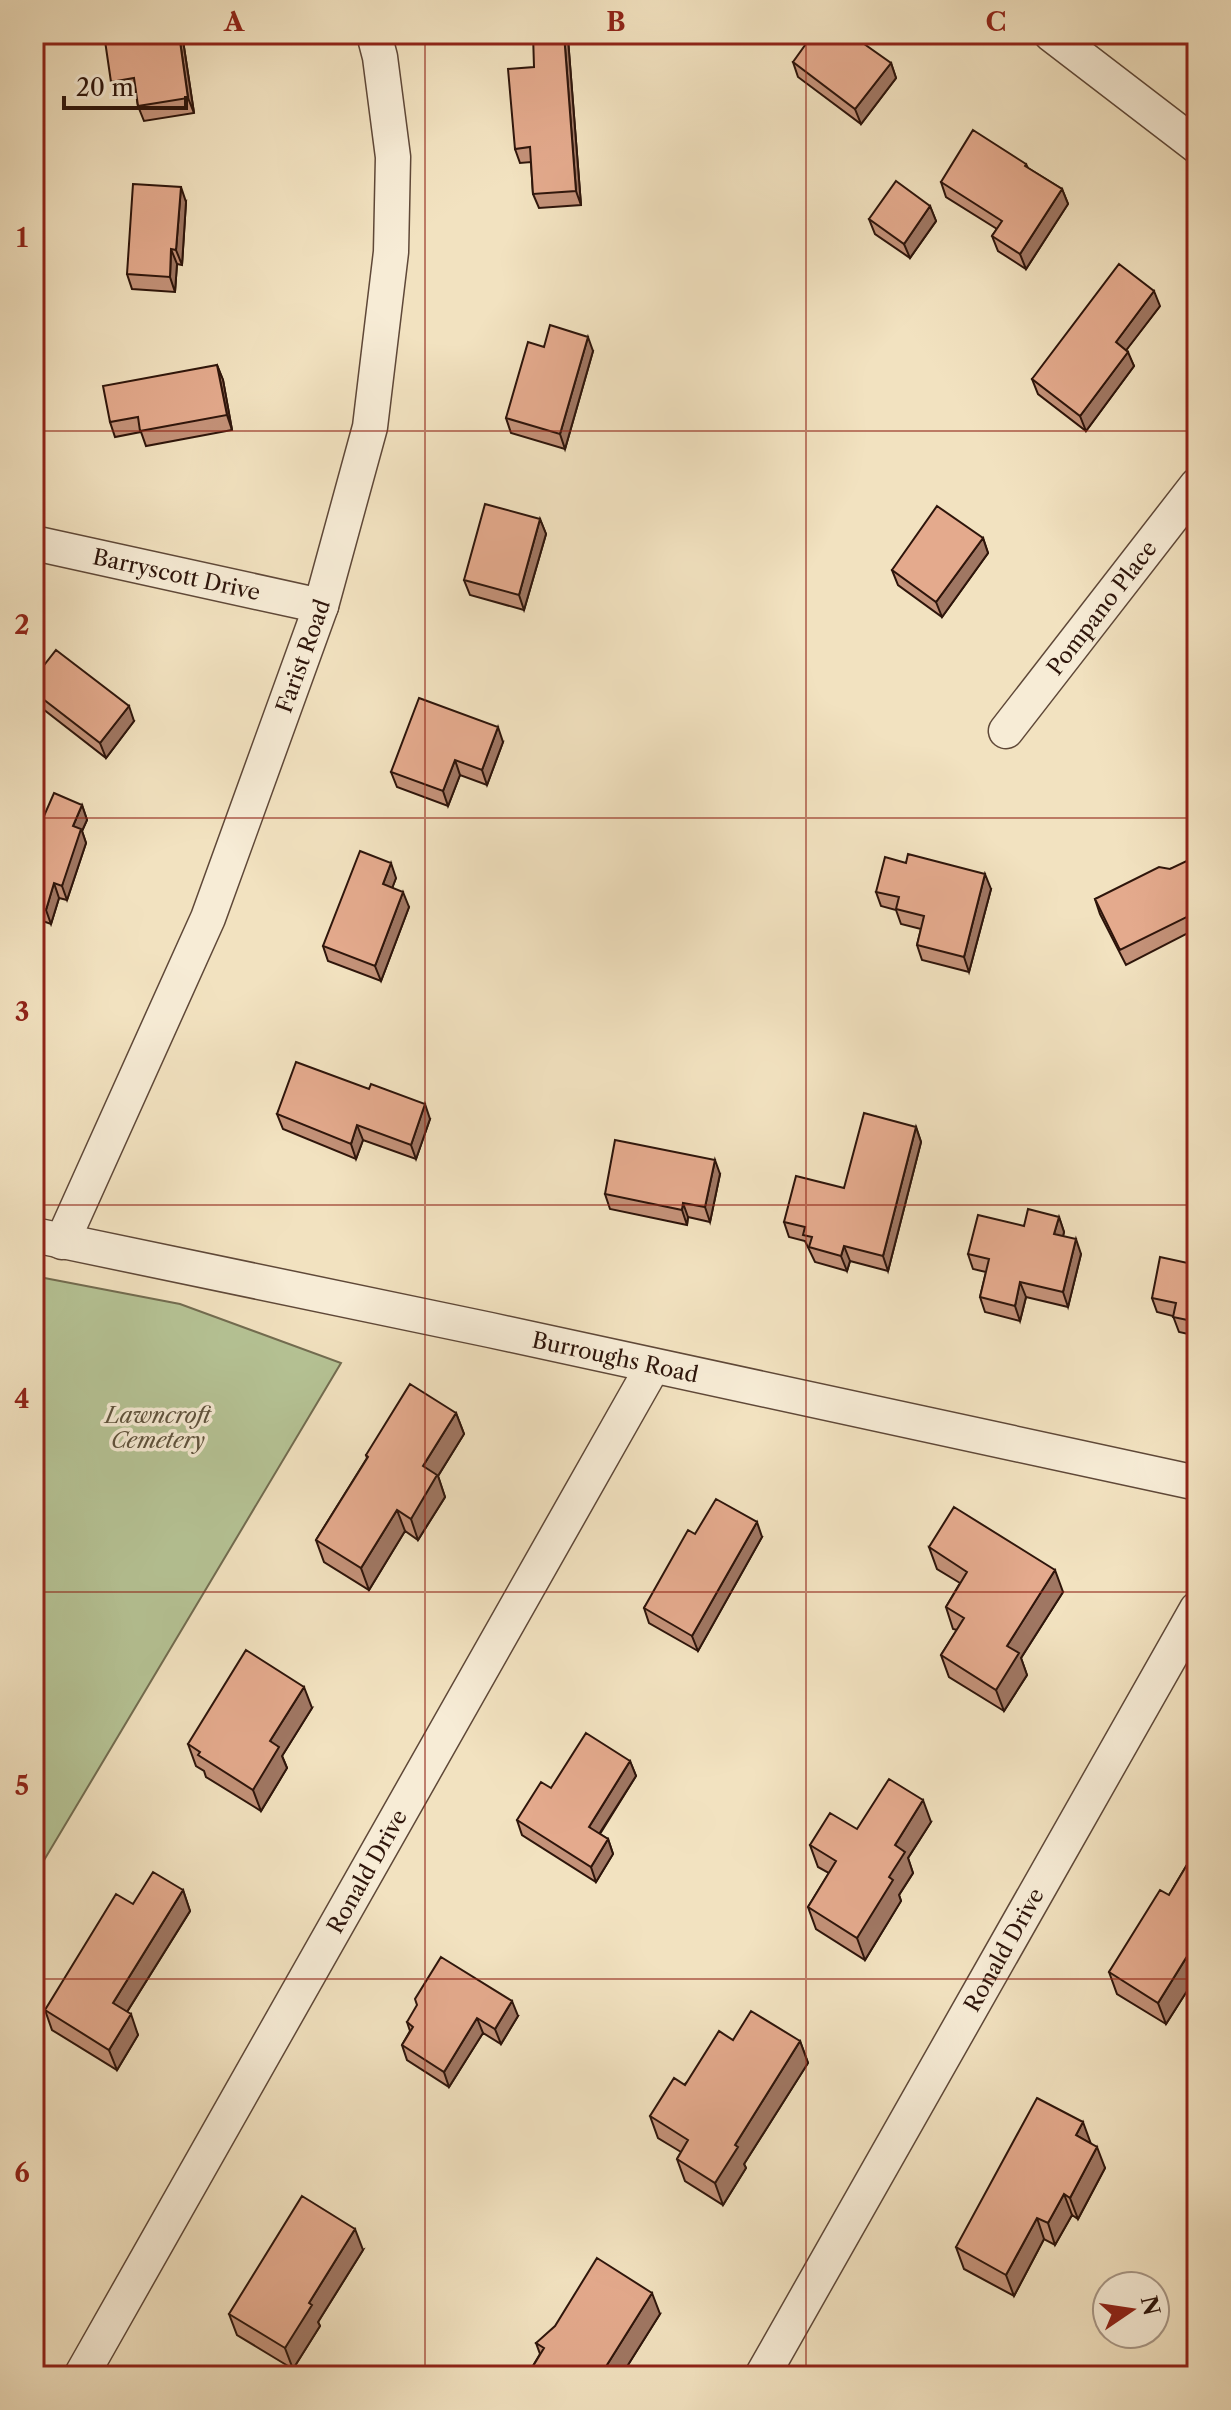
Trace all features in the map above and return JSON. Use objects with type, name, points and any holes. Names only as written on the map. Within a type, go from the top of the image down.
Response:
[{"type":"street","name":"Farist Road","points":[[48,1238],[208,918],[321,606],[370,427],[391,252],[393,157],[380,57],[374,34]]},
{"type":"street","points":[[1051,34],[1197,146]]},
{"type":"street","name":"Pompano Place","points":[[1006,731],[1197,485]]},
{"type":"street","name":"Barryscott Drive","points":[[34,543],[321,606]]},
{"type":"street","name":"Burroughs Road","points":[[48,1238],[1197,1483]]},
{"type":"street","name":"Ronald Drive","points":[[81,2376],[653,1366]]},
{"type":"street","name":"Ronald Drive","points":[[762,2376],[1197,1609]]},
{"type":"green space","name":"Lawncroft Cemetery","points":[[34,1276],[180,1304],[341,1363],[34,1877]]},
{"type":"building","points":[[104,34],[179,34],[188,98],[138,106],[134,78],[111,82]]},
{"type":"building","points":[[533,34],[564,34],[576,191],[533,194],[530,147],[515,149],[508,69],[534,67]]},
{"type":"building","points":[[813,34],[850,34],[891,63],[855,109],[793,62]]},
{"type":"building","points":[[973,130],[1062,189],[1020,254],[992,236],[1002,221],[941,182]]},
{"type":"building","points":[[896,181],[930,206],[904,244],[869,219]]},
{"type":"building","points":[[133,184],[181,187],[176,250],[171,249],[170,277],[127,274]]},
{"type":"building","points":[[1119,264],[1154,291],[1116,342],[1128,352],[1080,416],[1032,379]]},
{"type":"building","points":[[550,325],[588,337],[560,434],[506,418],[528,342],[544,347]]},
{"type":"building","points":[[217,365],[227,415],[140,431],[138,417],[110,422],[103,386]]},
{"type":"building","points":[[485,504],[540,519],[519,595],[464,580]]},
{"type":"building","points":[[937,506],[983,538],[936,602],[892,570]]},
{"type":"building","points":[[56,650],[129,706],[100,743],[34,692],[34,678]]},
{"type":"building","points":[[419,698],[498,727],[482,770],[455,760],[443,791],[391,772]]},
{"type":"building","points":[[54,793],[82,805],[73,826],[81,829],[62,886],[54,883],[46,910],[34,906],[34,812],[44,816]]},
{"type":"building","points":[[360,851],[391,863],[383,884],[403,892],[375,966],[323,946]]},
{"type":"building","points":[[908,854],[985,874],[964,957],[917,945],[924,916],[896,909],[899,897],[876,892],[885,857],[906,863]]},
{"type":"building","points":[[1195,857],[1197,904],[1191,907],[1191,915],[1120,950],[1095,899],[1159,867],[1170,869]]},
{"type":"building","points":[[296,1062],[369,1089],[371,1084],[425,1104],[411,1145],[357,1125],[351,1144],[277,1114]]},
{"type":"building","points":[[864,1113],[916,1127],[883,1256],[844,1246],[841,1256],[809,1247],[812,1237],[803,1235],[805,1227],[784,1222],[796,1176],[844,1188]]},
{"type":"building","points":[[615,1140],[715,1160],[705,1207],[683,1203],[682,1210],[605,1194]]},
{"type":"building","points":[[1028,1209],[1059,1217],[1054,1234],[1076,1239],[1063,1292],[1020,1282],[1015,1306],[980,1297],[989,1259],[968,1254],[978,1215],[1024,1226]]},
{"type":"building","points":[[1160,1257],[1197,1265],[1197,1322],[1173,1317],[1176,1303],[1152,1298]]},
{"type":"building","points":[[410,1384],[456,1413],[423,1466],[437,1475],[411,1519],[397,1510],[361,1568],[316,1540]]},
{"type":"building","points":[[716,1499],[757,1522],[692,1636],[644,1608],[688,1530],[695,1534]]},
{"type":"building","points":[[954,1507],[1055,1570],[1007,1646],[1019,1653],[996,1690],[941,1655],[964,1618],[946,1607],[967,1572],[929,1547]]},
{"type":"building","points":[[246,1650],[304,1687],[270,1741],[279,1747],[253,1790],[198,1755],[200,1752],[188,1744]]},
{"type":"building","points":[[586,1733],[630,1761],[589,1827],[608,1839],[591,1867],[517,1820],[541,1782],[551,1788]]},
{"type":"building","points":[[889,1779],[923,1800],[895,1845],[905,1852],[889,1877],[893,1880],[857,1938],[808,1907],[836,1861],[810,1845],[830,1813],[857,1829]]},
{"type":"building","points":[[1197,1848],[1197,1961],[1195,1964],[1186,1958],[1158,2003],[1109,1972],[1160,1890],[1169,1895]]},
{"type":"building","points":[[153,1872],[183,1890],[113,2003],[131,2014],[109,2050],[45,2010],[116,1894],[133,1904]]},
{"type":"building","points":[[441,1957],[512,2001],[495,2029],[477,2018],[444,2072],[402,2045],[413,2027],[407,2022],[417,2005],[415,1999]]},
{"type":"building","points":[[751,2011],[800,2041],[715,2183],[677,2159],[688,2140],[650,2116],[674,2078],[685,2085],[719,2031],[733,2040]]},
{"type":"building","points":[[1037,2098],[1083,2122],[1076,2135],[1097,2147],[1070,2198],[1064,2194],[1048,2223],[1037,2218],[1006,2275],[956,2247]]},
{"type":"building","points":[[302,2196],[355,2229],[285,2348],[229,2314]]},
{"type":"building","points":[[597,2258],[652,2293],[600,2376],[527,2376],[544,2348],[536,2343],[555,2326]]}]
